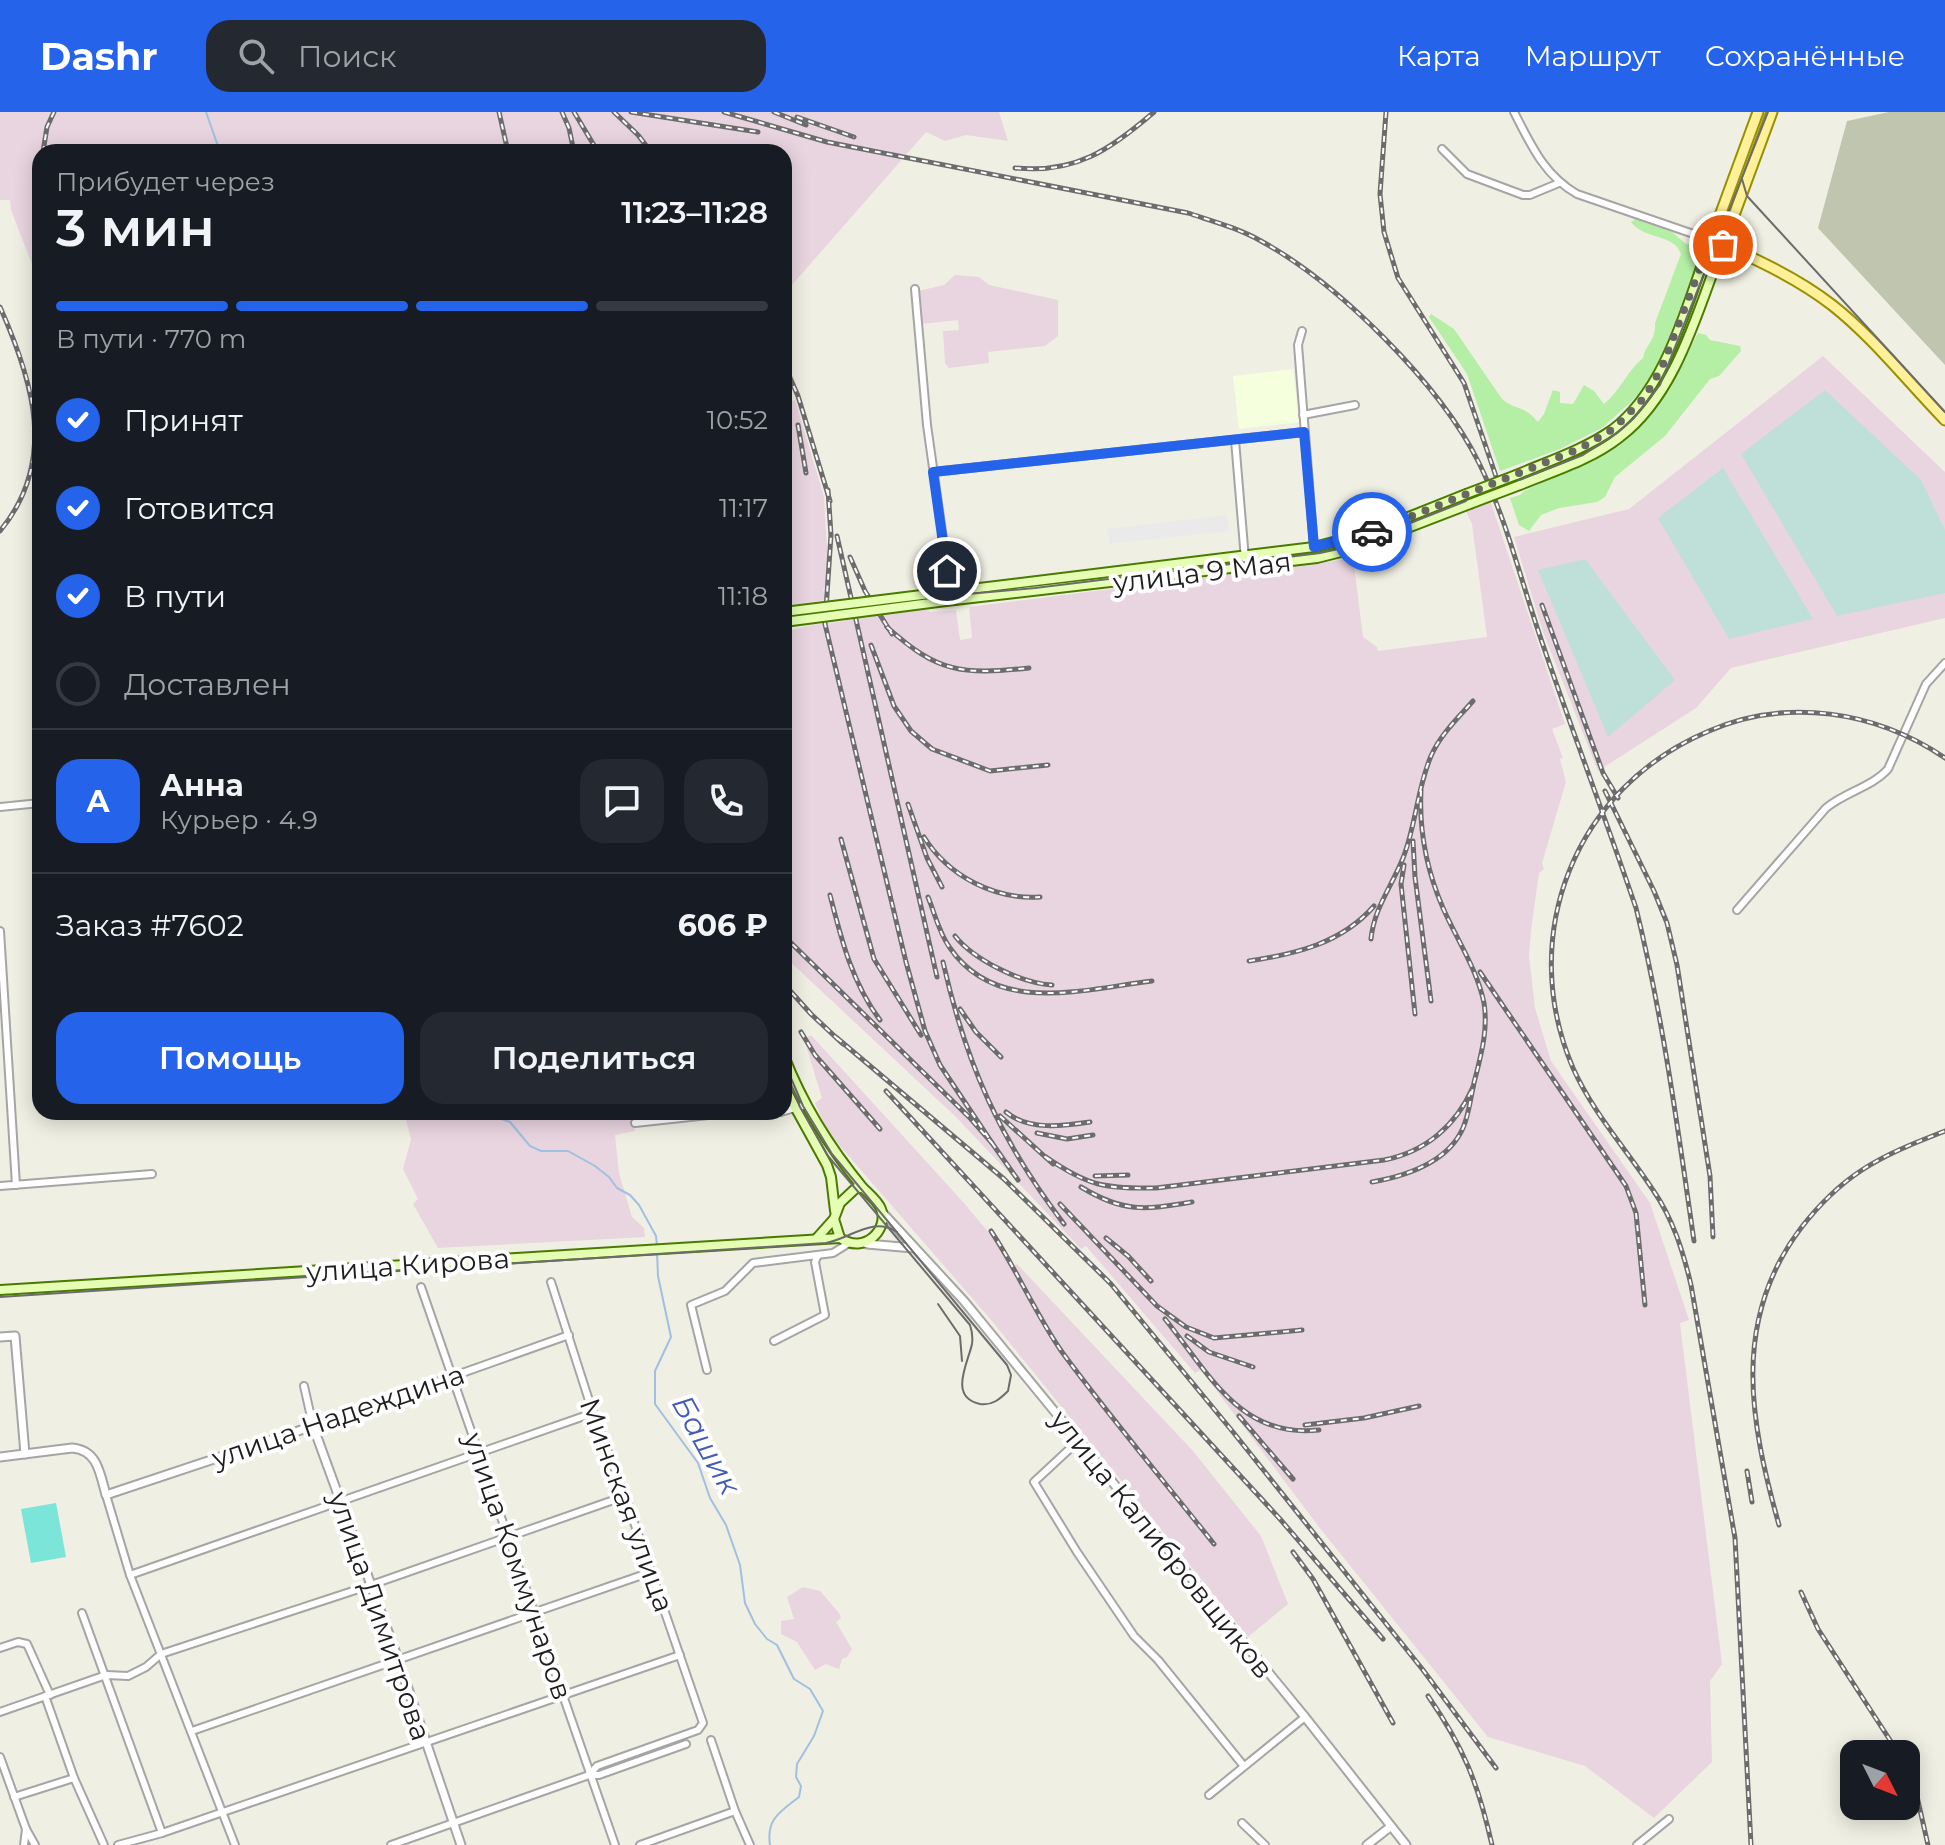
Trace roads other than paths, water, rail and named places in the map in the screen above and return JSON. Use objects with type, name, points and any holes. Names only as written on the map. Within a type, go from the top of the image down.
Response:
[{"type":"main road","name":"улица 9 Мая","points":[[792,611],[946,597],[1245,562],[1371,532],[1594,441],[1621,421],[1645,397],[1666,357],[1758,112]]},
{"type":"main road","name":"улица 9 Мая","points":[[1245,562],[1293,562],[1353,549],[1599,451],[1629,430],[1654,403],[1681,352],[1772,112]]},
{"type":"main road","points":[[1711,240],[1804,285],[1832,305],[1945,420]]},
{"type":"main road","name":"улица 9 Мая","points":[[792,621],[946,597]]},
{"type":"main road","points":[[792,1074],[829,1145],[882,1211],[878,1228],[867,1244]]},
{"type":"main road","points":[[792,1105],[827,1165],[840,1238]]},
{"type":"main road","points":[[817,1238],[848,1193],[863,1188]]},
{"type":"main road","name":"улица Кирова","points":[[0,1290],[817,1238],[840,1238],[854,1245],[867,1244]]},
{"type":"street","points":[[1514,112],[1543,166],[1559,183],[1577,194],[1711,240]]},
{"type":"street","points":[[1442,149],[1467,174],[1523,195],[1559,183]]},
{"type":"street","points":[[915,289],[927,425],[949,581]]},
{"type":"street","points":[[1302,331],[1298,345],[1314,547]]},
{"type":"street","points":[[1303,415],[1355,405]]},
{"type":"street","points":[[933,472],[1304,432]]},
{"type":"street","points":[[1235,440],[1245,562]]},
{"type":"street","points":[[1737,910],[1826,808],[1888,769],[1926,684],[1945,663]]},
{"type":"street","points":[[0,807],[32,804]]},
{"type":"street","points":[[0,931],[16,1185]]},
{"type":"street","points":[[794,1109],[806,1105]]},
{"type":"street","points":[[635,1123],[663,1120]]},
{"type":"street","points":[[0,1186],[152,1174]]},
{"type":"street","name":"улица Калибровщиков","points":[[882,1211],[964,1301],[1406,1845]]},
{"type":"street","points":[[707,1370],[691,1305],[725,1291],[753,1263],[817,1257],[833,1253],[849,1243]]},
{"type":"street","points":[[867,1244],[913,1248]]},
{"type":"street","points":[[774,1341],[825,1315],[815,1262],[817,1257]]},
{"type":"street","name":"Минская улица","points":[[551,1282],[593,1413],[704,1719],[702,1727],[667,1741]]},
{"type":"street","name":"улица Коммунаров","points":[[421,1287],[615,1845]]},
{"type":"street","name":"улица Надеждина","points":[[106,1495],[569,1335]]},
{"type":"street","points":[[0,1337],[15,1336],[25,1454]]},
{"type":"street","name":"улица Димитрова","points":[[304,1386],[313,1426],[398,1659],[461,1845]]},
{"type":"street","points":[[130,1575],[593,1413]]},
{"type":"street","points":[[1077,1442],[1034,1482],[1134,1636],[1158,1660],[1243,1765]]},
{"type":"street","points":[[0,1457],[72,1448],[87,1451],[96,1462],[130,1575],[235,1845]]},
{"type":"street","points":[[0,1712],[106,1675],[118,1677],[138,1672],[161,1654],[625,1496]]},
{"type":"street","points":[[192,1731],[651,1572]]},
{"type":"street","points":[[82,1613],[162,1833]]},
{"type":"street","points":[[0,1648],[18,1642],[27,1644],[74,1778],[104,1845]]},
{"type":"street","points":[[118,1845],[162,1833],[680,1655]]},
{"type":"street","points":[[1209,1795],[1305,1717]]},
{"type":"street","points":[[711,1740],[750,1845]]},
{"type":"street","points":[[589,1775],[597,1766],[667,1741],[670,1750]]},
{"type":"street","points":[[391,1845],[686,1744]]},
{"type":"street","points":[[0,1757],[26,1829],[35,1845]]},
{"type":"street","points":[[14,1797],[74,1778]]},
{"type":"street","points":[[640,1845],[735,1811]]},
{"type":"street","points":[[1637,1845],[1669,1819]]},
{"type":"street","points":[[1242,1823],[1265,1845]]},
{"type":"street","points":[[1367,1845],[1390,1827]]},
{"type":"street","points":[[24,1845],[26,1829]]},
{"type":"waterway","name":"Башик","points":[[206,112],[217,144]]},
{"type":"waterway","name":"Башик","points":[[504,1120],[510,1122],[530,1146],[541,1151],[568,1151],[609,1177],[617,1188],[630,1195],[639,1205],[656,1236],[657,1246]]},
{"type":"waterway","name":"Башик","points":[[657,1252],[658,1276],[671,1337],[655,1371],[655,1404],[698,1463],[710,1498],[726,1525],[740,1565],[745,1603],[755,1624],[767,1639],[777,1645],[794,1679],[810,1689],[823,1711],[814,1736],[797,1764],[796,1777],[801,1786],[799,1797],[772,1822],[770,1845]]},
{"type":"tram line","points":[[792,617],[1320,553],[1352,546],[1583,455],[1634,418],[1660,385],[1768,112]]},
{"type":"tram line","points":[[1742,179],[1747,196],[1945,412]]},
{"type":"tram line","points":[[792,1081],[803,1106],[832,1154],[1007,1365],[1011,1375],[1008,1391],[999,1399],[980,1404],[965,1394],[962,1378],[972,1341],[970,1325],[828,1156],[792,1088]]},
{"type":"tram line","points":[[0,1297],[826,1243],[879,1226],[897,1232]]},
{"type":"tram line","points":[[938,1304],[960,1336],[962,1361]]},
{"type":"railway","points":[[44,144],[54,112]]},
{"type":"railway","points":[[499,112],[506,144]]},
{"type":"railway","points":[[562,112],[572,144]]},
{"type":"railway","points":[[574,112],[593,144]]},
{"type":"railway","points":[[614,112],[645,144]]},
{"type":"railway","points":[[631,112],[758,132]]},
{"type":"railway","points":[[724,112],[827,142],[1188,213],[1234,229],[1291,259],[1322,282],[1354,309],[1413,369],[1462,433],[1489,485],[1636,908],[1662,1032],[1694,1241]]},
{"type":"railway","points":[[774,112],[806,125]]},
{"type":"railway","points":[[1015,168],[1036,169],[1074,163],[1107,148],[1154,112]]},
{"type":"railway","points":[[1386,112],[1380,194],[1384,232],[1398,278],[1464,383],[1500,488]]},
{"type":"railway","points":[[797,117],[854,137]]},
{"type":"railway","points":[[0,307],[22,363],[32,406]]},
{"type":"railway","points":[[792,382],[830,501]]},
{"type":"railway","points":[[798,425],[806,473]]},
{"type":"railway","points":[[0,531],[18,504],[32,460]]},
{"type":"railway","points":[[792,944],[992,1143],[940,1065],[925,1031],[906,962],[825,624],[831,535],[828,490]]},
{"type":"railway","points":[[837,536],[937,977]]},
{"type":"railway","points":[[850,557],[865,591],[892,634]]},
{"type":"railway","points":[[1542,605],[1603,773],[1618,798]]},
{"type":"railway","points":[[887,627],[921,654],[952,667],[986,671],[1029,668]]},
{"type":"railway","points":[[871,645],[894,706],[911,731],[932,749],[990,771],[1048,765]]},
{"type":"railway","points":[[1371,939],[1380,907],[1407,845],[1431,756],[1444,734],[1473,701]]},
{"type":"railway","points":[[1751,1845],[1735,1538],[1691,1285],[1681,1248],[1666,1212],[1590,1100],[1573,1068],[1557,1018],[1551,967],[1556,918],[1569,871],[1592,827],[1623,789],[1662,756],[1709,731],[1739,720],[1769,714],[1830,714],[1890,729],[1945,758]]},
{"type":"railway","points":[[1372,1182],[1425,1166],[1456,1140],[1467,1115],[1484,1039],[1485,1012],[1481,990],[1443,908],[1428,865],[1421,820],[1421,790]]},
{"type":"railway","points":[[1605,791],[1667,923],[1677,965],[1710,1176],[1713,1237]]},
{"type":"railway","points":[[908,804],[927,858],[942,887]]},
{"type":"railway","points":[[924,837],[946,863],[974,883],[1006,894],[1040,897]]},
{"type":"railway","points":[[841,839],[874,959],[921,1035]]},
{"type":"railway","points":[[1413,841],[1431,1001]]},
{"type":"railway","points":[[1404,865],[1401,884],[1415,1014]]},
{"type":"railway","points":[[830,895],[855,976],[880,1020]]},
{"type":"railway","points":[[928,897],[950,948],[969,969],[992,983],[1043,993],[1152,981]]},
{"type":"railway","points":[[1249,961],[1284,955],[1333,938],[1374,906]]},
{"type":"railway","points":[[955,936],[974,954],[999,969],[1026,980],[1052,985]]},
{"type":"railway","points":[[943,962],[963,1034],[988,1100],[1021,1162],[1064,1224]]},
{"type":"railway","points":[[1480,972],[1626,1186],[1636,1213],[1645,1305]]},
{"type":"railway","points":[[792,993],[843,1044]]},
{"type":"railway","points":[[960,1009],[976,1032],[1001,1057]]},
{"type":"railway","points":[[801,1032],[815,1055],[880,1129]]},
{"type":"railway","points":[[837,1038],[1004,1179],[1111,1284],[1423,1670],[1496,1768]]},
{"type":"railway","points":[[1046,1157],[1086,1180],[1138,1188],[1384,1160],[1413,1151],[1438,1135],[1458,1114],[1473,1087]]},
{"type":"railway","points":[[886,1091],[1280,1519],[1383,1639]]},
{"type":"railway","points":[[1006,1112],[1036,1125],[1090,1122]]},
{"type":"railway","points":[[1000,1116],[1053,1164]]},
{"type":"railway","points":[[1779,1525],[1760,1448],[1753,1372],[1756,1335],[1764,1299],[1779,1263],[1801,1228],[1845,1182],[1882,1158],[1945,1131]]},
{"type":"railway","points":[[1037,1133],[1067,1139],[1093,1135]]},
{"type":"railway","points":[[992,1143],[1018,1180]]},
{"type":"railway","points":[[1095,1176],[1128,1175]]},
{"type":"railway","points":[[1081,1187],[1110,1201],[1135,1207],[1192,1202]]},
{"type":"railway","points":[[1060,1204],[1157,1306],[1186,1327],[1214,1338],[1302,1330]]},
{"type":"railway","points":[[991,1231],[1062,1352],[1214,1544]]},
{"type":"railway","points":[[1106,1238],[1151,1281]]},
{"type":"railway","points":[[1165,1319],[1212,1380],[1247,1413],[1268,1424],[1291,1430],[1319,1430]]},
{"type":"railway","points":[[1187,1336],[1209,1352],[1253,1367]]},
{"type":"railway","points":[[1305,1425],[1364,1418],[1419,1406]]},
{"type":"railway","points":[[1239,1416],[1293,1479]]},
{"type":"railway","points":[[1747,1471],[1752,1502]]},
{"type":"railway","points":[[1293,1552],[1313,1579],[1393,1723]]},
{"type":"railway","points":[[1801,1592],[1818,1629],[1890,1740]]},
{"type":"railway","points":[[1428,1696],[1468,1767],[1492,1845]]},
{"type":"railway","points":[[1920,1810],[1928,1845]]}]
